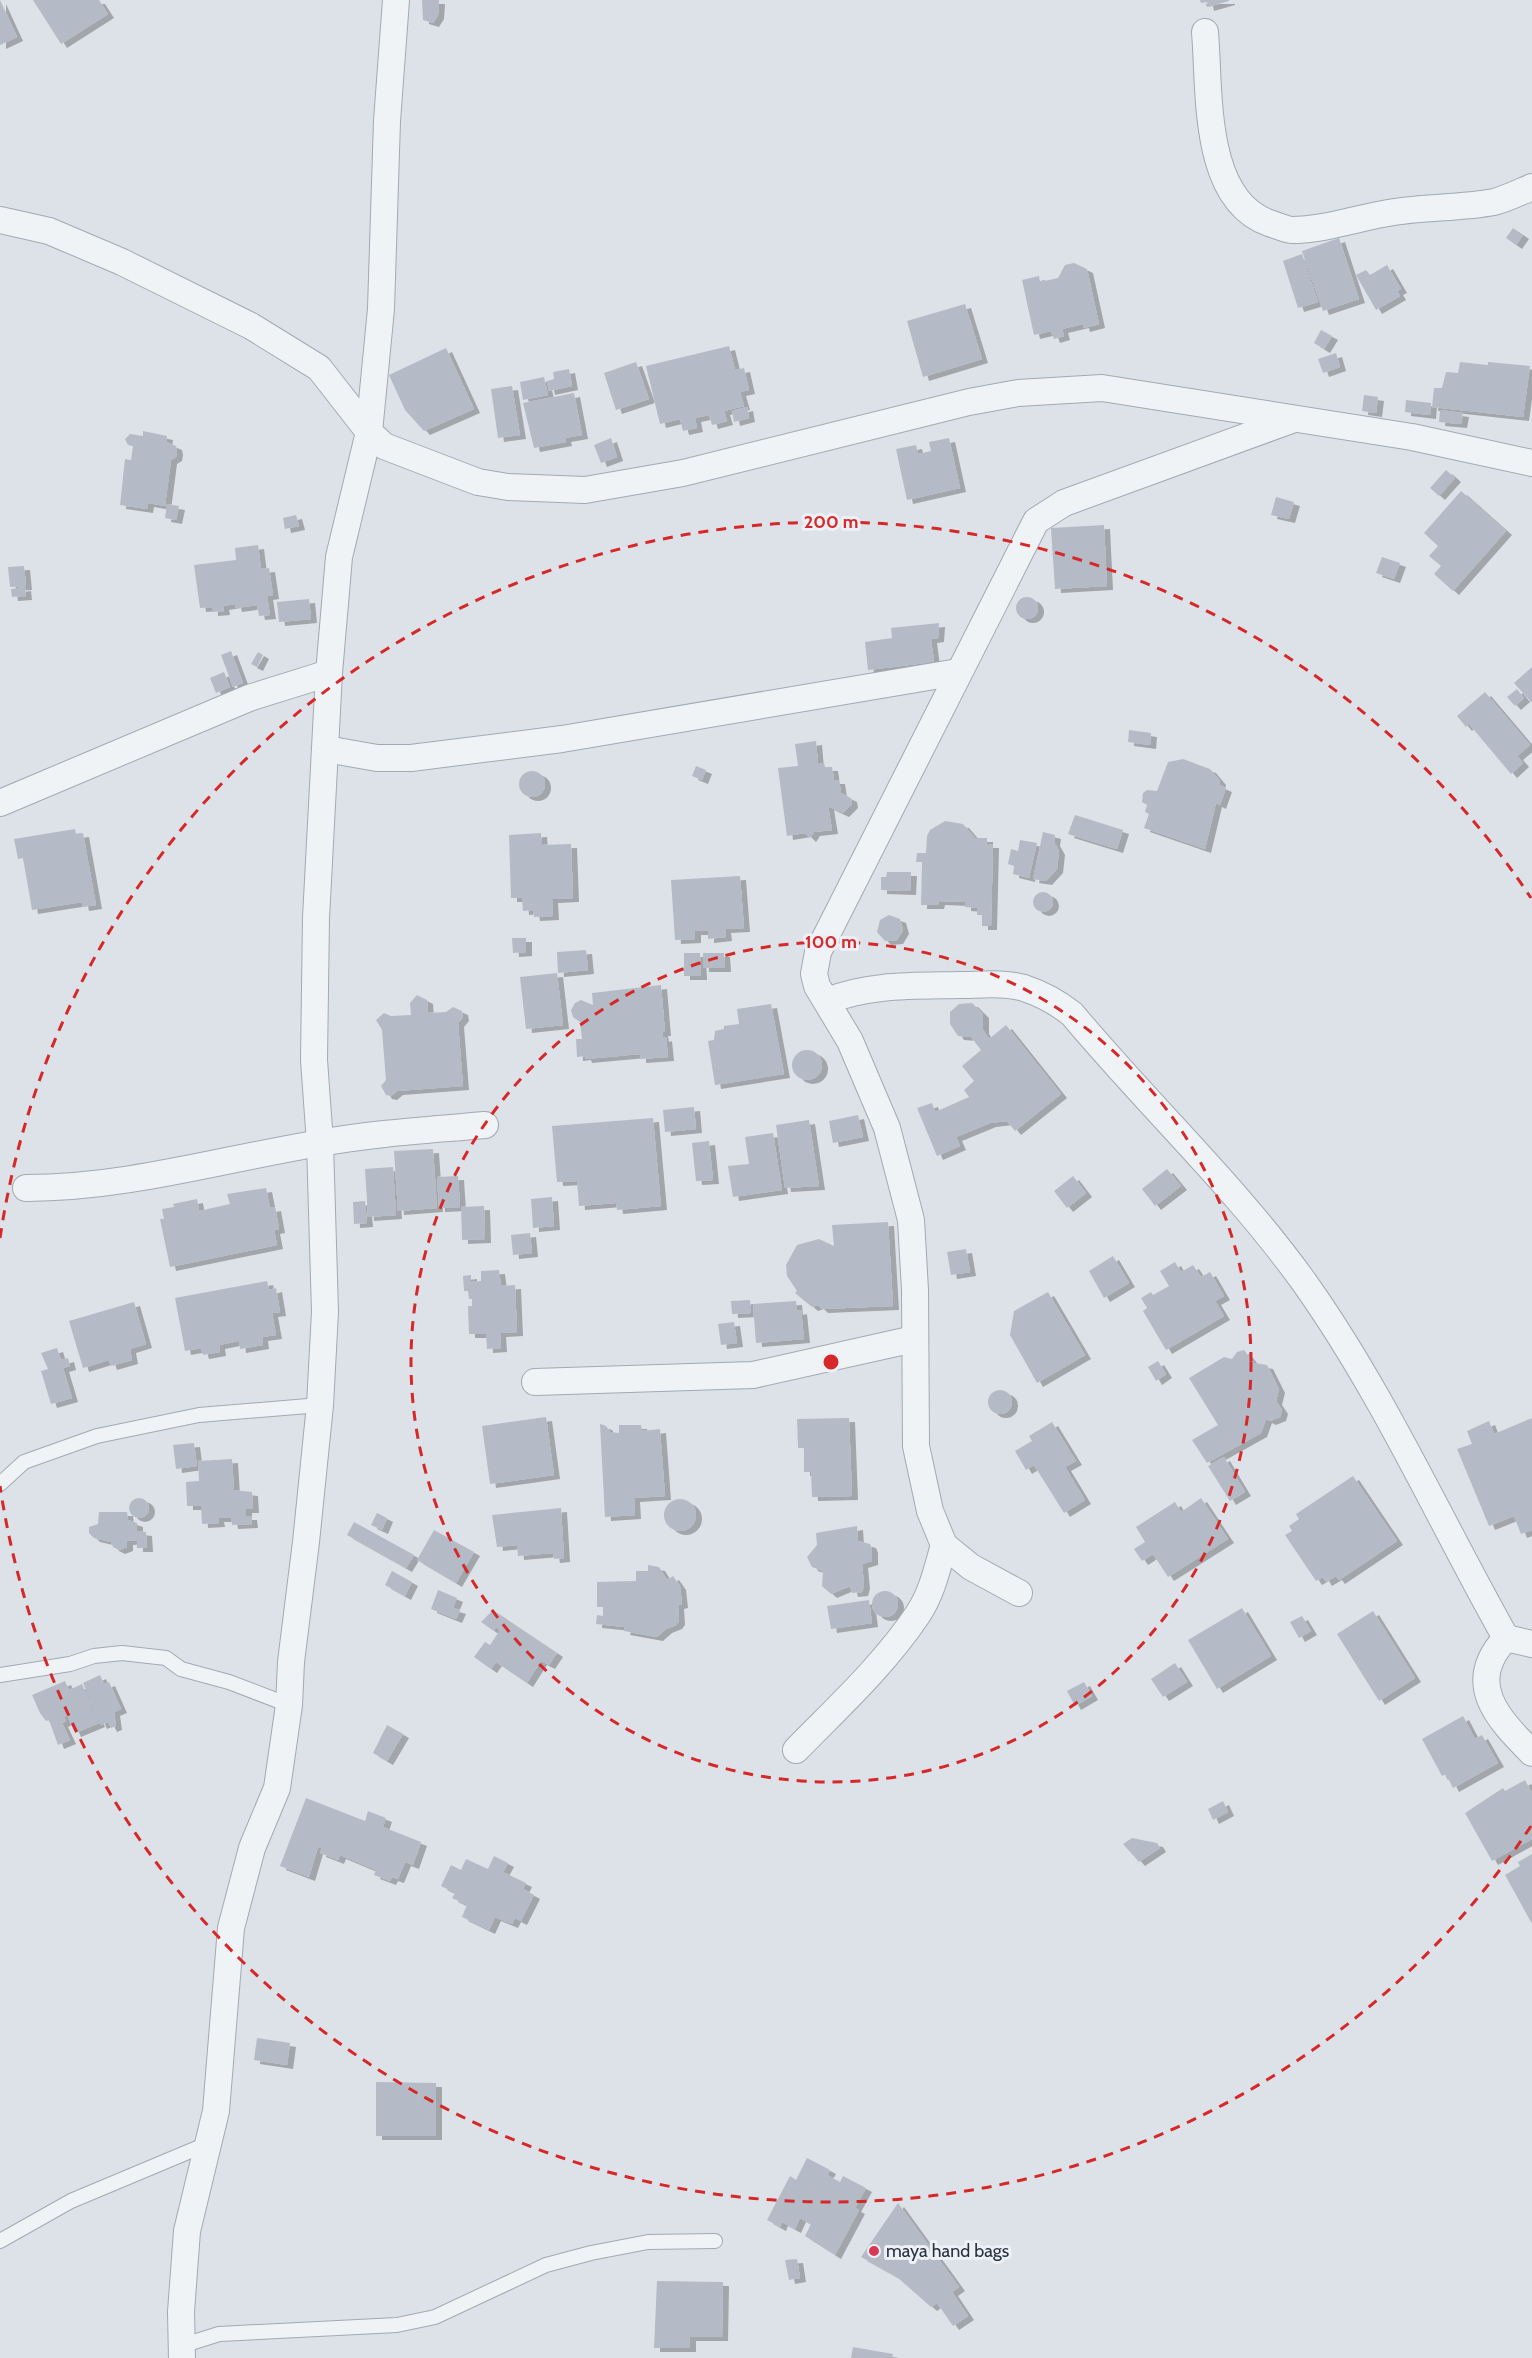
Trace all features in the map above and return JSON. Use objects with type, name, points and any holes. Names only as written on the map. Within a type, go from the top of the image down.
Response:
[{"type":"street","points":[[182,2352],[181,2312],[188,2231],[216,2111],[231,1928],[252,1848],[277,1788],[289,1705],[291,1662],[320,1405],[325,1312],[320,1143],[314,1060],[316,918],[329,672],[339,557],[369,432],[381,309],[387,121],[396,0]]},
{"type":"street","points":[[1205,32],[1212,127],[1221,170],[1229,190],[1241,207],[1256,218],[1288,230],[1321,227],[1394,212],[1495,201],[1532,187]]},
{"type":"street","points":[[0,220],[49,231],[122,262],[251,326],[319,368],[369,432],[384,446],[478,482],[508,487],[585,490],[683,473],[969,402],[1018,393],[1102,388],[1412,437],[1532,463]]},
{"type":"street","points":[[1019,1593],[971,1567],[944,1545],[930,1511],[916,1446],[915,1290],[911,1220],[887,1128],[850,1041],[814,974],[818,952],[1036,521],[1064,503],[1297,418]]},
{"type":"street","points":[[0,803],[249,698],[329,672]]},
{"type":"street","points":[[326,749],[377,758],[411,758],[562,738],[958,672]]},
{"type":"street","points":[[827,1001],[852,993],[891,986],[1021,987],[1055,1000],[1072,1014],[1265,1228],[1306,1284],[1411,1458],[1506,1638],[1532,1644]]},
{"type":"street","points":[[26,1188],[57,1188],[130,1180],[320,1143],[484,1125]]},
{"type":"street","points":[[535,1382],[753,1374],[914,1338]]},
{"type":"street","points":[[796,1750],[881,1662],[919,1613],[933,1585],[944,1545]]},
{"type":"street","points":[[1506,1638],[1492,1653],[1484,1675],[1489,1698],[1506,1727],[1532,1753]]},
{"type":"lane","points":[[0,1484],[24,1462],[109,1433],[200,1415],[320,1405]]},
{"type":"lane","points":[[0,1675],[70,1664],[94,1656],[122,1653],[166,1658],[181,1669],[229,1682],[289,1705]]},
{"type":"lane","points":[[0,2241],[71,2201],[207,2144]]},
{"type":"lane","points":[[182,2352],[219,2334],[397,2325],[435,2317],[546,2265],[591,2253],[648,2242],[715,2241]]},
{"type":"building","points":[[0,0],[17,37],[0,45]]},
{"type":"building","points":[[33,0],[99,0],[108,14],[61,44]]},
{"type":"building","points":[[422,0],[439,0],[438,15],[433,23],[423,20]]},
{"type":"building","points":[[1200,0],[1229,1],[1208,7],[1207,2],[1201,3]]},
{"type":"building","points":[[1513,228],[1523,235],[1516,245],[1506,238]]},
{"type":"building","points":[[1339,238],[1359,299],[1323,311],[1302,251]]},
{"type":"building","points":[[1302,254],[1318,302],[1298,308],[1283,261]]},
{"type":"building","points":[[1074,263],[1087,269],[1099,324],[1084,328],[1083,324],[1062,329],[1064,336],[1054,339],[1051,331],[1034,335],[1022,280],[1039,276],[1040,282],[1058,278],[1065,265]]},
{"type":"building","points":[[1387,265],[1401,289],[1397,291],[1400,296],[1376,310],[1356,275],[1366,270],[1370,275]]},
{"type":"building","points":[[965,304],[982,359],[923,377],[907,321]]},
{"type":"building","points":[[1321,330],[1332,336],[1324,349],[1314,343]]},
{"type":"building","points":[[729,346],[735,370],[744,368],[749,390],[740,392],[744,406],[724,411],[727,421],[712,425],[709,415],[695,418],[697,428],[683,431],[680,419],[660,424],[646,366]]},
{"type":"building","points":[[446,348],[474,409],[424,431],[405,410],[389,375]]},
{"type":"building","points":[[1336,353],[1340,367],[1323,373],[1318,359]]},
{"type":"building","points":[[636,362],[649,399],[616,410],[604,373]]},
{"type":"building","points":[[1460,362],[1530,366],[1523,417],[1432,407],[1434,388],[1442,388],[1446,372],[1458,373]]},
{"type":"building","points":[[569,369],[572,386],[549,391],[547,381],[554,379],[553,372]]},
{"type":"building","points":[[544,377],[548,395],[523,400],[520,382]]},
{"type":"building","points":[[512,386],[520,435],[498,438],[491,389]]},
{"type":"building","points":[[574,393],[582,435],[565,438],[566,442],[534,448],[523,403]]},
{"type":"building","points":[[1364,395],[1378,397],[1376,413],[1362,411]]},
{"type":"building","points":[[1406,400],[1431,403],[1430,415],[1405,412]]},
{"type":"building","points":[[747,407],[749,418],[734,422],[732,411]]},
{"type":"building","points":[[1440,410],[1463,413],[1461,424],[1439,422]]},
{"type":"building","points":[[143,431],[167,436],[166,442],[176,446],[176,457],[171,460],[165,506],[148,503],[147,509],[120,505],[125,459],[131,460],[133,446],[128,445],[125,439],[130,434],[143,436]]},
{"type":"building","points":[[611,438],[617,457],[601,463],[594,445]]},
{"type":"building","points":[[949,438],[960,488],[907,500],[896,449],[916,445],[918,454],[931,451],[929,442]]},
{"type":"building","points":[[1446,470],[1455,478],[1439,496],[1430,488]]},
{"type":"building","points":[[1461,491],[1506,531],[1453,591],[1434,574],[1441,566],[1429,556],[1438,546],[1424,533]]},
{"type":"building","points":[[1276,497],[1294,502],[1289,519],[1271,515]]},
{"type":"building","points":[[167,504],[179,506],[176,520],[165,518]]},
{"type":"building","points":[[296,515],[299,526],[285,529],[283,518]]},
{"type":"building","points":[[1104,525],[1107,586],[1055,589],[1051,528]]},
{"type":"building","points":[[258,545],[261,569],[269,568],[273,595],[267,596],[270,615],[259,616],[257,605],[236,608],[235,604],[223,606],[224,611],[212,612],[212,607],[200,608],[194,565],[236,560],[235,548]]},
{"type":"building","points":[[1382,557],[1400,563],[1394,579],[1376,573]]},
{"type":"building","points":[[24,566],[26,586],[10,587],[8,567]]},
{"type":"building","points":[[25,587],[26,596],[12,597],[11,589]]},
{"type":"building","points":[[1027,597],[1035,600],[1038,608],[1035,616],[1027,619],[1019,616],[1016,608],[1019,600]]},
{"type":"building","points":[[309,599],[311,619],[279,622],[277,602]]},
{"type":"building","points":[[939,623],[938,638],[931,639],[934,662],[868,670],[865,642],[892,638],[891,628]]},
{"type":"building","points":[[231,651],[243,683],[233,687],[221,655]]},
{"type":"building","points":[[258,652],[263,655],[257,667],[251,664]]},
{"type":"building","points":[[1532,667],[1532,703],[1514,683]]},
{"type":"building","points":[[224,672],[230,687],[216,693],[210,678]]},
{"type":"building","points":[[1517,689],[1524,698],[1515,706],[1507,697]]},
{"type":"building","points":[[1485,692],[1530,745],[1517,756],[1523,763],[1511,774],[1469,724],[1466,727],[1457,716]]},
{"type":"building","points":[[1129,730],[1151,733],[1150,745],[1128,742]]},
{"type":"building","points":[[816,741],[818,764],[824,763],[825,767],[832,767],[834,780],[839,780],[841,793],[851,798],[852,804],[843,813],[828,806],[832,830],[814,832],[810,838],[805,833],[787,836],[778,768],[798,766],[795,744]]},
{"type":"building","points":[[1183,759],[1210,769],[1220,781],[1219,785],[1226,788],[1220,805],[1216,803],[1205,849],[1144,828],[1149,814],[1145,812],[1147,805],[1142,802],[1143,793],[1147,790],[1157,791],[1168,762]]},
{"type":"building","points":[[696,766],[706,770],[702,780],[692,776]]},
{"type":"building","points":[[532,771],[541,775],[545,784],[541,793],[532,797],[523,793],[519,784],[523,775]]},
{"type":"building","points":[[1075,815],[1123,830],[1117,849],[1068,834]]},
{"type":"building","points":[[945,821],[963,824],[975,838],[987,838],[987,844],[993,844],[991,926],[982,926],[982,915],[977,915],[977,908],[965,907],[965,902],[939,901],[938,905],[921,905],[922,862],[916,862],[917,853],[926,853],[927,836],[930,830]]},
{"type":"building","points":[[75,829],[76,834],[83,833],[96,905],[83,907],[82,902],[32,910],[23,858],[18,859],[14,839]]},
{"type":"building","points":[[1043,832],[1055,835],[1054,842],[1059,851],[1057,869],[1046,881],[1033,879]]},
{"type":"building","points":[[541,833],[542,845],[571,844],[573,898],[552,899],[553,916],[534,917],[533,910],[523,911],[522,898],[511,898],[509,835]]},
{"type":"building","points":[[1020,840],[1037,843],[1029,878],[1013,874],[1014,866],[1008,864],[1011,849],[1018,851]]},
{"type":"building","points":[[887,872],[911,872],[910,891],[881,890],[881,877],[886,877]]},
{"type":"building","points":[[740,876],[744,928],[725,929],[726,937],[708,939],[708,931],[695,931],[695,939],[675,940],[671,880]]},
{"type":"building","points":[[1043,892],[1050,895],[1053,902],[1050,909],[1043,912],[1036,909],[1033,902],[1036,895]]},
{"type":"building","points":[[889,915],[900,919],[903,930],[897,940],[885,941],[877,932],[880,920]]},
{"type":"building","points":[[512,938],[526,938],[526,952],[513,953]]},
{"type":"building","points":[[586,950],[588,970],[558,973],[557,952]]},
{"type":"building","points":[[684,953],[700,953],[701,976],[684,976]]},
{"type":"building","points":[[703,953],[724,953],[725,968],[703,968]]},
{"type":"building","points":[[557,973],[563,1025],[526,1029],[520,977]]},
{"type":"building","points":[[661,985],[665,1032],[662,1032],[663,1038],[666,1037],[668,1057],[640,1059],[640,1054],[586,1059],[585,1056],[577,1057],[576,1039],[582,1039],[580,1022],[573,1017],[571,1010],[575,1003],[581,1000],[593,1005],[592,993]]},
{"type":"building","points":[[417,995],[427,1000],[428,1013],[446,1012],[453,1007],[462,1011],[463,1017],[458,1023],[463,1086],[397,1091],[391,1096],[386,1095],[381,1086],[386,1080],[382,1030],[376,1020],[384,1013],[391,1016],[411,1015],[410,1003]]},
{"type":"building","points":[[972,1003],[983,1014],[983,1030],[989,1039],[1006,1025],[1061,1094],[1015,1131],[1007,1121],[990,1123],[956,1137],[960,1146],[937,1156],[917,1108],[932,1103],[935,1112],[969,1097],[964,1090],[974,1081],[962,1066],[981,1050],[971,1037],[958,1036],[950,1024],[950,1012],[959,1004]]},
{"type":"building","points":[[771,1004],[784,1074],[715,1085],[708,1041],[714,1040],[715,1031],[724,1029],[724,1026],[739,1024],[737,1009]]},
{"type":"building","points":[[807,1050],[817,1055],[822,1065],[817,1075],[807,1080],[797,1075],[792,1065],[797,1055]]},
{"type":"building","points":[[694,1107],[696,1129],[665,1132],[663,1110]]},
{"type":"building","points":[[858,1115],[863,1137],[833,1143],[829,1121]]},
{"type":"building","points":[[653,1118],[661,1206],[617,1210],[616,1203],[579,1206],[577,1181],[557,1182],[552,1126]]},
{"type":"building","points":[[809,1120],[819,1186],[785,1188],[776,1125]]},
{"type":"building","points":[[773,1133],[782,1190],[733,1197],[728,1166],[749,1164],[745,1137]]},
{"type":"building","points":[[709,1141],[713,1180],[696,1181],[692,1143]]},
{"type":"building","points":[[433,1149],[437,1208],[398,1211],[394,1151]]},
{"type":"building","points":[[393,1167],[396,1215],[368,1217],[365,1169]]},
{"type":"building","points":[[1167,1169],[1181,1186],[1155,1206],[1142,1189]]},
{"type":"building","points":[[458,1176],[460,1207],[439,1208],[437,1177]]},
{"type":"building","points":[[1073,1176],[1086,1193],[1067,1208],[1054,1191]]},
{"type":"building","points":[[266,1188],[270,1208],[275,1207],[279,1229],[274,1230],[277,1245],[170,1267],[160,1219],[164,1219],[162,1209],[197,1199],[199,1211],[230,1204],[227,1194]]},
{"type":"building","points":[[552,1197],[554,1226],[533,1228],[531,1199]]},
{"type":"building","points":[[365,1201],[367,1223],[354,1224],[353,1202]]},
{"type":"building","points":[[484,1206],[485,1239],[462,1240],[461,1207]]},
{"type":"building","points":[[888,1222],[893,1306],[822,1309],[818,1305],[812,1307],[795,1293],[797,1291],[787,1276],[786,1265],[797,1245],[819,1239],[834,1246],[832,1225]]},
{"type":"building","points":[[530,1233],[532,1253],[513,1255],[511,1235]]},
{"type":"building","points":[[966,1249],[970,1272],[951,1275],[947,1252]]},
{"type":"building","points":[[1113,1256],[1129,1283],[1104,1298],[1089,1271]]},
{"type":"building","points":[[1175,1262],[1181,1272],[1193,1265],[1201,1277],[1210,1272],[1224,1296],[1215,1301],[1224,1316],[1166,1350],[1143,1311],[1147,1308],[1141,1298],[1151,1292],[1153,1295],[1169,1286],[1160,1271]]},
{"type":"building","points":[[499,1270],[501,1286],[515,1285],[517,1332],[500,1333],[501,1348],[487,1349],[486,1334],[469,1334],[468,1306],[472,1306],[472,1299],[469,1299],[468,1291],[464,1291],[463,1276],[471,1275],[471,1282],[481,1281],[481,1271]]},
{"type":"building","points":[[267,1281],[269,1290],[276,1288],[280,1312],[272,1313],[276,1335],[262,1337],[263,1345],[240,1349],[239,1341],[219,1345],[220,1352],[203,1355],[201,1348],[185,1351],[175,1298]]},
{"type":"building","points":[[1048,1292],[1085,1355],[1037,1383],[1010,1335],[1014,1311]]},
{"type":"building","points":[[750,1300],[751,1313],[732,1314],[731,1301]]},
{"type":"building","points":[[796,1301],[797,1311],[801,1310],[804,1339],[756,1343],[753,1304]]},
{"type":"building","points":[[134,1302],[146,1344],[130,1349],[132,1360],[111,1366],[109,1360],[83,1368],[69,1321]]},
{"type":"building","points":[[734,1322],[737,1343],[721,1345],[718,1324]]},
{"type":"building","points":[[57,1348],[61,1360],[68,1358],[70,1366],[63,1368],[72,1398],[51,1404],[41,1371],[48,1369],[41,1353]]},
{"type":"building","points":[[1244,1350],[1254,1363],[1267,1365],[1279,1389],[1276,1401],[1282,1410],[1280,1417],[1270,1421],[1266,1419],[1261,1433],[1207,1463],[1192,1440],[1218,1425],[1189,1378],[1224,1357],[1232,1359],[1237,1352]]},
{"type":"building","points":[[1158,1361],[1166,1374],[1156,1381],[1148,1367]]},
{"type":"building","points":[[1000,1390],[1009,1393],[1012,1402],[1009,1411],[1000,1414],[991,1411],[988,1402],[991,1393]]},
{"type":"building","points":[[546,1417],[554,1475],[490,1484],[482,1426]]},
{"type":"building","points":[[849,1418],[852,1496],[812,1497],[811,1472],[804,1472],[804,1448],[798,1448],[797,1419]]},
{"type":"building","points":[[1532,1418],[1532,1530],[1521,1534],[1514,1516],[1489,1526],[1457,1449],[1472,1444],[1467,1431],[1489,1421],[1494,1434]]},
{"type":"building","points":[[1052,1422],[1076,1461],[1065,1467],[1085,1500],[1064,1513],[1034,1465],[1026,1470],[1015,1451],[1032,1441],[1029,1436]]},
{"type":"building","points":[[600,1424],[606,1426],[610,1432],[619,1433],[619,1425],[641,1425],[642,1431],[660,1429],[665,1496],[634,1498],[635,1515],[605,1517]]},
{"type":"building","points":[[194,1443],[197,1466],[176,1469],[173,1445]]},
{"type":"building","points":[[1224,1457],[1245,1492],[1230,1501],[1208,1466]]},
{"type":"building","points":[[232,1459],[234,1490],[252,1492],[253,1509],[246,1509],[246,1516],[251,1516],[252,1524],[232,1525],[231,1518],[218,1518],[219,1523],[202,1524],[201,1506],[187,1506],[186,1482],[199,1481],[198,1461]]},
{"type":"building","points":[[1353,1476],[1397,1541],[1339,1580],[1336,1576],[1326,1582],[1323,1577],[1316,1581],[1285,1535],[1292,1531],[1289,1526],[1299,1519],[1296,1514]]},
{"type":"building","points":[[139,1498],[146,1501],[149,1508],[146,1515],[139,1518],[132,1515],[129,1508],[132,1501]]},
{"type":"building","points":[[1201,1498],[1228,1539],[1168,1577],[1153,1554],[1142,1561],[1134,1549],[1145,1542],[1136,1527],[1175,1502],[1181,1512]]},
{"type":"building","points":[[680,1499],[691,1504],[696,1515],[691,1526],[680,1531],[669,1526],[664,1515],[669,1504]]},
{"type":"building","points":[[561,1508],[564,1558],[554,1559],[553,1553],[518,1556],[517,1545],[497,1547],[492,1515]]},
{"type":"building","points":[[99,1512],[127,1512],[128,1520],[137,1523],[137,1531],[146,1532],[147,1548],[137,1548],[137,1540],[127,1541],[127,1547],[119,1550],[113,1547],[111,1542],[94,1538],[89,1533],[89,1527],[98,1524]]},
{"type":"building","points":[[377,1513],[387,1518],[382,1530],[371,1525]]},
{"type":"building","points":[[354,1522],[414,1555],[406,1568],[347,1535]]},
{"type":"building","points":[[857,1526],[858,1541],[870,1544],[872,1549],[872,1561],[862,1564],[864,1585],[862,1592],[852,1593],[850,1586],[831,1594],[822,1586],[823,1571],[812,1567],[807,1557],[817,1545],[816,1533]]},
{"type":"building","points":[[434,1530],[474,1552],[456,1583],[417,1560]]},
{"type":"building","points":[[648,1565],[659,1567],[667,1580],[673,1576],[680,1586],[682,1604],[678,1605],[679,1621],[676,1625],[666,1629],[657,1637],[624,1631],[625,1627],[596,1624],[597,1615],[603,1616],[603,1607],[597,1607],[597,1582],[636,1581],[636,1571],[648,1571]]},
{"type":"building","points":[[392,1571],[412,1582],[405,1596],[385,1585]]},
{"type":"building","points":[[438,1590],[457,1598],[453,1608],[460,1610],[456,1619],[431,1609]]},
{"type":"building","points":[[885,1591],[894,1595],[898,1604],[894,1613],[885,1617],[876,1613],[872,1604],[876,1595]]},
{"type":"building","points":[[869,1600],[872,1623],[831,1629],[827,1606]]},
{"type":"building","points":[[1242,1608],[1271,1656],[1217,1689],[1188,1640]]},
{"type":"building","points":[[493,1610],[557,1653],[549,1665],[541,1661],[527,1683],[496,1662],[491,1669],[474,1657],[485,1642],[490,1645],[500,1630],[496,1627],[494,1631],[481,1622]]},
{"type":"building","points":[[1373,1611],[1415,1678],[1379,1701],[1337,1634]]},
{"type":"building","points":[[1302,1616],[1311,1631],[1299,1638],[1290,1622]]},
{"type":"building","points":[[1175,1663],[1187,1682],[1163,1697],[1151,1679]]},
{"type":"building","points":[[100,1675],[104,1684],[109,1682],[121,1709],[114,1712],[116,1726],[111,1728],[108,1722],[101,1725],[83,1683]]},
{"type":"building","points":[[65,1681],[69,1690],[82,1684],[99,1723],[75,1733],[67,1715],[64,1717],[66,1721],[62,1723],[70,1740],[58,1745],[49,1720],[46,1721],[40,1713],[32,1695]]},
{"type":"building","points":[[1084,1682],[1092,1696],[1075,1706],[1067,1691]]},
{"type":"building","points":[[1463,1716],[1475,1739],[1482,1735],[1498,1763],[1453,1788],[1446,1774],[1442,1776],[1422,1739]]},
{"type":"building","points":[[387,1725],[403,1734],[387,1761],[373,1753]]},
{"type":"building","points":[[1525,1780],[1532,1793],[1532,1839],[1492,1861],[1465,1813],[1503,1788],[1505,1791]]},
{"type":"building","points":[[306,1798],[365,1821],[368,1811],[386,1818],[383,1827],[421,1842],[413,1865],[405,1862],[398,1879],[392,1877],[390,1881],[374,1875],[376,1870],[340,1855],[338,1860],[320,1853],[322,1848],[318,1847],[309,1877],[280,1866]]},
{"type":"building","points":[[1223,1801],[1228,1812],[1213,1820],[1208,1809]]},
{"type":"building","points":[[1132,1838],[1157,1843],[1160,1848],[1139,1862],[1123,1844]]},
{"type":"building","points":[[1532,1854],[1532,1924],[1505,1875],[1520,1866],[1518,1862]]},
{"type":"building","points":[[494,1856],[508,1863],[503,1872],[526,1883],[523,1889],[534,1895],[521,1921],[515,1918],[512,1924],[495,1917],[489,1930],[462,1917],[467,1905],[452,1898],[455,1893],[441,1886],[451,1865],[461,1870],[466,1859],[488,1869]]},
{"type":"building","points":[[257,2038],[290,2043],[287,2065],[254,2060]]},
{"type":"building","points":[[376,2082],[436,2083],[436,2136],[376,2136]]},
{"type":"building","points":[[807,2158],[830,2170],[827,2175],[840,2182],[843,2176],[866,2188],[855,2208],[859,2210],[835,2255],[805,2236],[811,2224],[800,2218],[795,2229],[782,2222],[780,2227],[767,2220],[790,2176],[796,2180]]},
{"type":"building","points":[[898,2203],[959,2287],[952,2292],[968,2316],[953,2326],[937,2303],[931,2307],[897,2277],[861,2257]]},
{"type":"building","points":[[797,2259],[800,2278],[789,2280],[785,2260]]},
{"type":"building","points":[[657,2281],[723,2282],[722,2337],[690,2337],[690,2348],[654,2348]]},
{"type":"building","points":[[853,2347],[893,2354],[892,2358],[851,2358]]},
{"type":"place","name":"maya hand bags","points":[[874,2251]]}]
